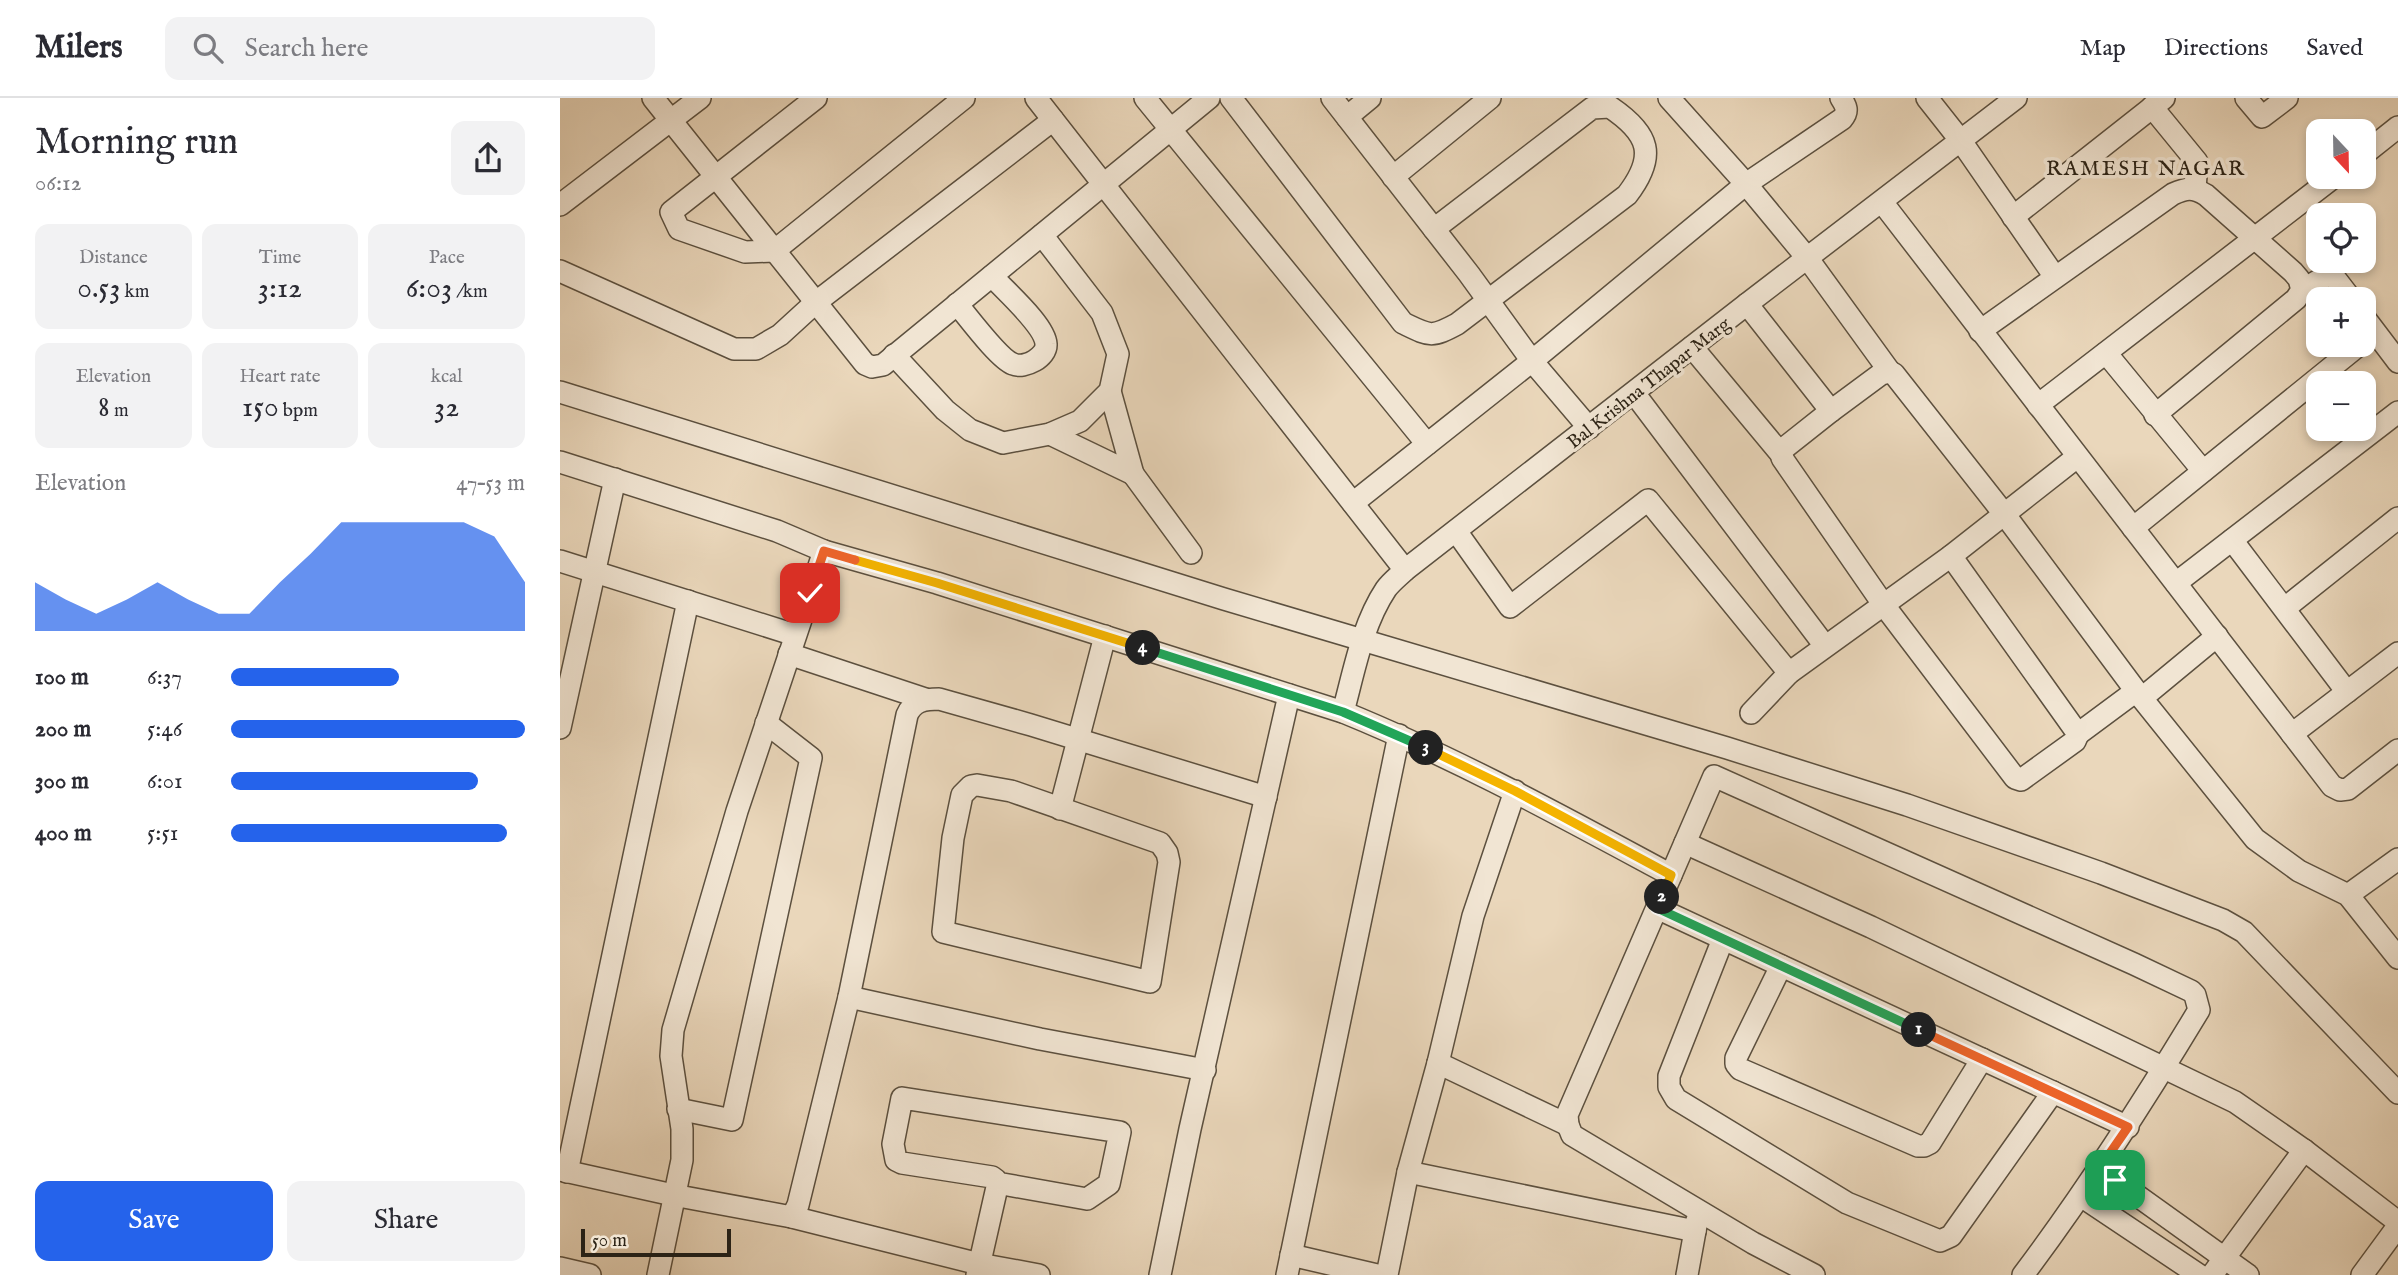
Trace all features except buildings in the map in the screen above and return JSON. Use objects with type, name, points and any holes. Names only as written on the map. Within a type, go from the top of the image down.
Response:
[{"type":"street","points":[[653,98],[868,366],[883,365],[1209,98]]},
{"type":"street","points":[[560,205],[700,98]]},
{"type":"street","points":[[816,98],[671,212],[679,229],[745,252],[774,251],[964,98]]},
{"type":"street","points":[[1036,98],[1405,570]]},
{"type":"street","points":[[1145,98],[1427,444]]},
{"type":"street","points":[[1231,98],[1404,323],[1424,334],[1437,335],[1457,324],[1627,195],[1639,180],[1646,163],[1644,146],[1637,129],[1610,107],[1592,108],[1434,229]]},
{"type":"street","points":[[1332,98],[1532,361],[1589,428]]},
{"type":"street","points":[[1347,117],[1370,98]]},
{"type":"street","points":[[1394,177],[1490,98]]},
{"type":"street","points":[[1669,98],[1808,259],[1890,372],[2005,515],[2139,694],[2255,839],[2299,871],[2348,895],[2398,957]]},
{"type":"street","points":[[1353,503],[1532,361],[1746,184],[1842,119],[1847,109],[1841,98]]},
{"type":"street","points":[[1927,98],[1961,141],[2054,277]]},
{"type":"street","name":"Bal Krishna Thapar Marg","points":[[1343,712],[1362,641],[1387,589],[1405,570],[2016,98]]},
{"type":"street","points":[[2246,98],[2262,117],[2287,98]]},
{"type":"street","points":[[2013,217],[2158,103],[2197,162],[2195,189]]},
{"type":"street","points":[[560,271],[734,349],[756,349],[780,335],[815,303],[1053,120]]},
{"type":"street","points":[[2376,144],[2398,127]]},
{"type":"street","points":[[1980,331],[2172,194],[2183,189],[2195,189],[2206,195],[2293,272],[2299,279],[2302,290]]},
{"type":"street","points":[[2038,405],[2319,189]]},
{"type":"street","points":[[1882,202],[2326,780],[2340,790],[2348,789],[2398,750]]},
{"type":"street","points":[[1041,235],[1102,313],[1118,355],[1110,391],[1133,474],[1191,553]]},
{"type":"street","points":[[2307,287],[2331,273],[2342,287]]},
{"type":"street","points":[[957,304],[1012,364],[1022,365],[1043,353],[1046,344],[1041,330],[992,276]]},
{"type":"street","points":[[2155,415],[2296,299],[2306,288]]},
{"type":"street","points":[[1747,304],[1831,411]]},
{"type":"street","points":[[2376,343],[2398,362]]},
{"type":"street","points":[[1692,347],[1781,454],[1883,604],[2017,780],[2025,778],[2076,741],[2078,734],[2139,694],[2217,636]]},
{"type":"street","points":[[2106,353],[2203,471]]},
{"type":"street","points":[[894,355],[944,410],[970,430],[1003,443],[1050,433],[1080,421],[1110,391]]},
{"type":"street","points":[[2133,528],[2337,357]]},
{"type":"street","points":[[1781,454],[1783,449],[1831,411],[1881,374],[1890,372]]},
{"type":"street","points":[[560,392],[1362,641],[1727,748],[1907,805],[2101,873],[2223,920],[2244,932],[2398,1093]]},
{"type":"street","points":[[1634,393],[1825,646]]},
{"type":"street","points":[[2176,583],[2398,412]]},
{"type":"street","points":[[1050,433],[1133,474]]},
{"type":"street","points":[[1751,713],[1789,673],[2005,515],[2077,457]]},
{"type":"street","points":[[560,462],[777,531],[824,551],[937,583],[1343,712],[1399,735],[1515,791],[1671,875]]},
{"type":"street","points":[[560,728],[615,479]]},
{"type":"street","points":[[1456,531],[1510,607],[1648,500],[1789,673]]},
{"type":"street","points":[[2285,608],[2398,518]]},
{"type":"street","points":[[2232,540],[2347,692]]},
{"type":"street","points":[[658,1275],[682,1160],[671,1056],[673,1030],[737,811],[824,551]]},
{"type":"street","points":[[1951,555],[2078,734]]},
{"type":"street","points":[[560,561],[688,601],[925,699],[939,699],[1266,797]]},
{"type":"street","points":[[688,601],[564,1171],[792,1217],[978,1269],[1039,1275]]},
{"type":"street","points":[[1060,808],[1105,636]]},
{"type":"street","points":[[2292,734],[2398,653]]},
{"type":"street","points":[[1160,1275],[1289,695]]},
{"type":"street","points":[[792,1217],[798,1205],[849,997],[907,715],[911,706],[925,699]]},
{"type":"street","points":[[678,1109],[732,1120],[811,758],[766,723]]},
{"type":"street","points":[[1377,1275],[1289,1265],[1399,735]]},
{"type":"street","points":[[1814,1275],[1697,1221],[1572,1135],[1568,1125],[1567,1115],[1714,776],[2134,964],[2191,991],[2198,1002],[2199,1010],[2128,1127],[2023,1275]]},
{"type":"street","points":[[971,786],[991,786],[1060,808],[1160,843],[1167,853],[1169,862],[1150,982],[943,932],[953,838],[962,795],[971,786]]},
{"type":"street","points":[[1387,1275],[1408,1172],[1438,1063],[1473,916],[1515,791]]},
{"type":"street","points":[[1685,843],[1871,927],[2235,1102],[2304,1150],[2398,1224],[2362,1275]]},
{"type":"street","points":[[2348,895],[2398,859]]},
{"type":"street","points":[[1657,908],[2128,1127]]},
{"type":"street","points":[[1723,939],[1669,1076],[1669,1087],[1676,1099],[1847,1203],[1940,1241],[1946,1240],[2053,1092]]},
{"type":"street","points":[[1781,966],[1736,1058],[1740,1069],[1918,1146],[1924,1146],[1930,1143],[1982,1059]]},
{"type":"street","points":[[849,997],[1040,1039],[1205,1070]]},
{"type":"street","points":[[1438,1063],[1568,1125]]},
{"type":"street","points":[[902,1098],[1120,1132],[1110,1184],[1087,1199],[997,1183],[992,1177],[896,1160],[893,1144],[902,1098]]},
{"type":"street","points":[[2218,1267],[2304,1150]]},
{"type":"street","points":[[2099,1169],[2218,1267],[2248,1275]]},
{"type":"street","points":[[1408,1172],[1697,1221]]},
{"type":"street","points":[[978,1269],[997,1183]]},
{"type":"street","points":[[2081,1196],[2199,1275]]},
{"type":"street","points":[[1687,1275],[1697,1221]]},
{"type":"street","points":[[560,1268],[590,1275]]},
{"type":"district","name":"RAMESH NAGAR","points":[[2146,168]]},
{"type":"route","points":[[810,593],[824,551],[937,583],[1343,712],[1399,735],[1515,791],[1671,875],[1657,908],[2128,1127],[2099,1169],[2115,1180]]}]
